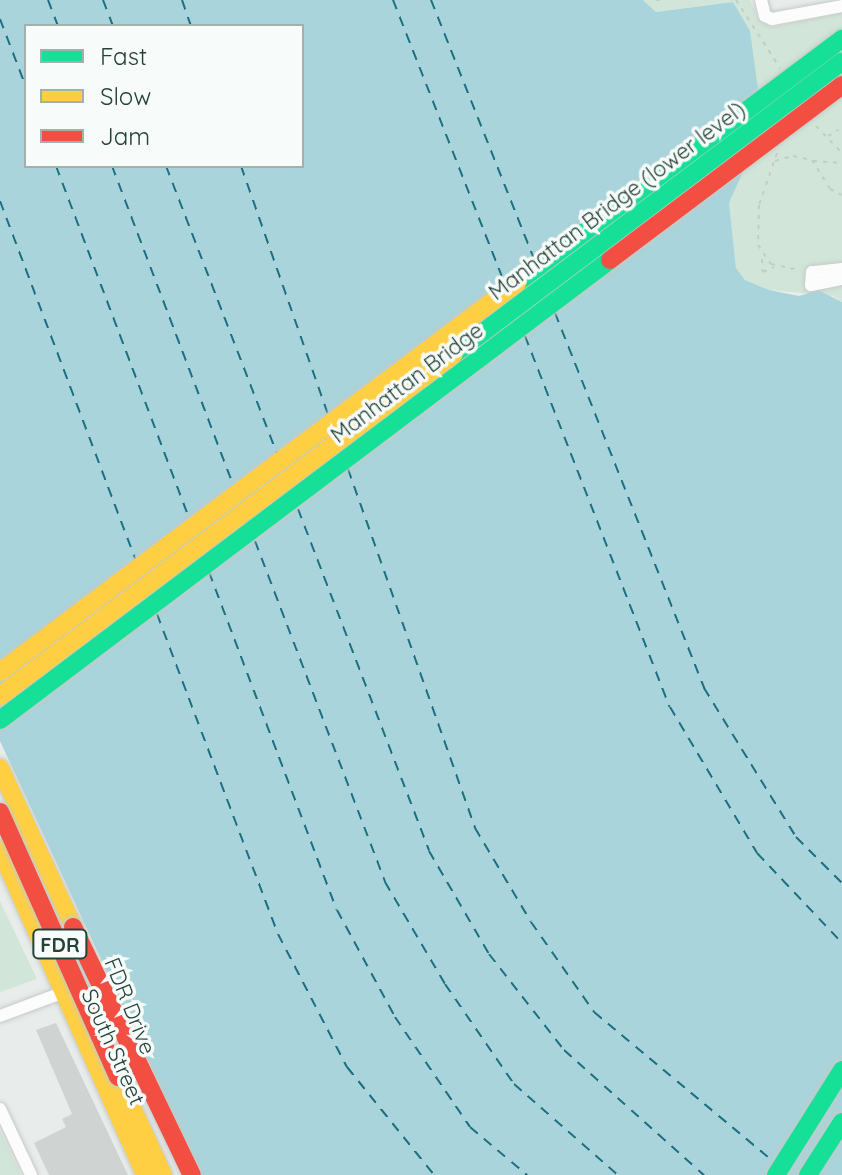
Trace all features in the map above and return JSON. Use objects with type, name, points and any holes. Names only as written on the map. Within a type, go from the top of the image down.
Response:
[{"type":"main road","name":"Manhattan Bridge","points":[[0,672],[842,39]]},
{"type":"main road","name":"Manhattan Bridge (lower level)","points":[[0,696],[842,62]]},
{"type":"main road","name":"Manhattan Bridge","points":[[0,720],[842,85]]},
{"type":"main road","name":"FDR Drive","points":[[0,768],[73,927],[103,1010],[177,1175]]},
{"type":"main road","name":"FDR Drive","points":[[0,812],[163,1175]]},
{"type":"main road","name":"South Street","points":[[0,849],[145,1175]]},
{"type":"main road","points":[[73,927],[192,1175]]},
{"type":"main road","points":[[776,1175],[842,1070]]},
{"type":"main road","points":[[808,1175],[842,1122]]},
{"type":"street","points":[[761,0],[766,18],[842,6]]},
{"type":"street","points":[[842,269],[812,272],[811,285],[842,279]]},
{"type":"street","points":[[0,1016],[62,993]]},
{"type":"street","points":[[0,1109],[31,1175]]},
{"type":"path","points":[[656,0],[663,0]]},
{"type":"path","points":[[736,0],[770,58],[784,72]]},
{"type":"path","points":[[809,124],[842,153]]},
{"type":"path","points":[[827,137],[838,130]]},
{"type":"path","points":[[775,266],[763,272],[763,257],[757,239],[758,214],[773,161],[780,148]]},
{"type":"path","points":[[773,161],[793,156],[842,163]]},
{"type":"path","points":[[812,160],[830,189],[842,195]]},
{"type":"path","points":[[763,257],[775,266],[805,270]]},
{"type":"green space","points":[[643,0],[750,0],[758,18],[771,27],[842,13],[842,302],[833,296],[769,290],[745,280],[736,268],[729,203],[752,152],[757,85],[749,37],[733,2],[656,12]]},
{"type":"green space","points":[[0,901],[37,979],[0,992]]},
{"type":"green space","points":[[0,1131],[21,1175],[0,1175]]},
{"type":"water","points":[[0,0],[643,0],[656,12],[733,2],[750,31],[759,96],[752,152],[729,203],[736,268],[745,280],[769,290],[799,296],[818,290],[842,302],[842,1175],[201,1175],[0,741]]},
{"type":"building","points":[[56,1023],[128,1175],[49,1175],[34,1143],[66,1127],[62,1119],[72,1114],[36,1030]]},
{"type":"ferry route","points":[[48,0],[57,24]]},
{"type":"ferry route","points":[[103,0],[112,24]]},
{"type":"ferry route","points":[[182,0],[190,24]]},
{"type":"ferry route","points":[[393,0],[504,282]]},
{"type":"ferry route","points":[[431,0],[534,259]]},
{"type":"ferry route","points":[[0,19],[24,82]]},
{"type":"ferry route","points":[[57,168],[190,521]]},
{"type":"ferry route","points":[[113,168],[234,487]]},
{"type":"ferry route","points":[[167,168],[277,454]]},
{"type":"ferry route","points":[[242,168],[328,414]]},
{"type":"ferry route","points":[[0,201],[136,560]]},
{"type":"ferry route","points":[[555,313],[704,688],[796,837],[842,883]]},
{"type":"ferry route","points":[[525,336],[670,707],[757,853],[842,943]]},
{"type":"ferry route","points":[[348,469],[475,828],[531,922],[594,1012],[773,1161]]},
{"type":"ferry route","points":[[298,509],[429,851],[489,954],[564,1050],[704,1175]]},
{"type":"ferry route","points":[[255,541],[385,882],[445,984],[514,1084],[618,1175]]},
{"type":"ferry route","points":[[209,572],[337,910],[395,1017],[470,1127],[527,1175]]},
{"type":"ferry route","points":[[157,614],[278,934],[347,1067],[434,1175]]},
{"type":"railway","points":[[0,688],[842,54]]},
{"type":"railway","points":[[0,715],[842,79]]},
{"type":"traffic: fast","points":[[518,282],[842,39]]},
{"type":"traffic: fast","points":[[454,354],[842,62]]},
{"type":"traffic: fast","points":[[0,720],[610,260]]},
{"type":"traffic: fast","points":[[776,1175],[842,1070]]},
{"type":"traffic: fast","points":[[808,1175],[842,1122]]},
{"type":"traffic: slow","points":[[0,672],[518,282]]},
{"type":"traffic: slow","points":[[0,696],[454,354]]},
{"type":"traffic: slow","points":[[0,768],[73,927]]},
{"type":"traffic: slow","points":[[0,849],[145,1175]]},
{"type":"traffic: slow","points":[[118,1077],[163,1175]]},
{"type":"traffic: jam","points":[[610,260],[842,85]]},
{"type":"traffic: jam","points":[[0,812],[118,1077]]},
{"type":"traffic: jam","points":[[73,927],[192,1175]]}]
